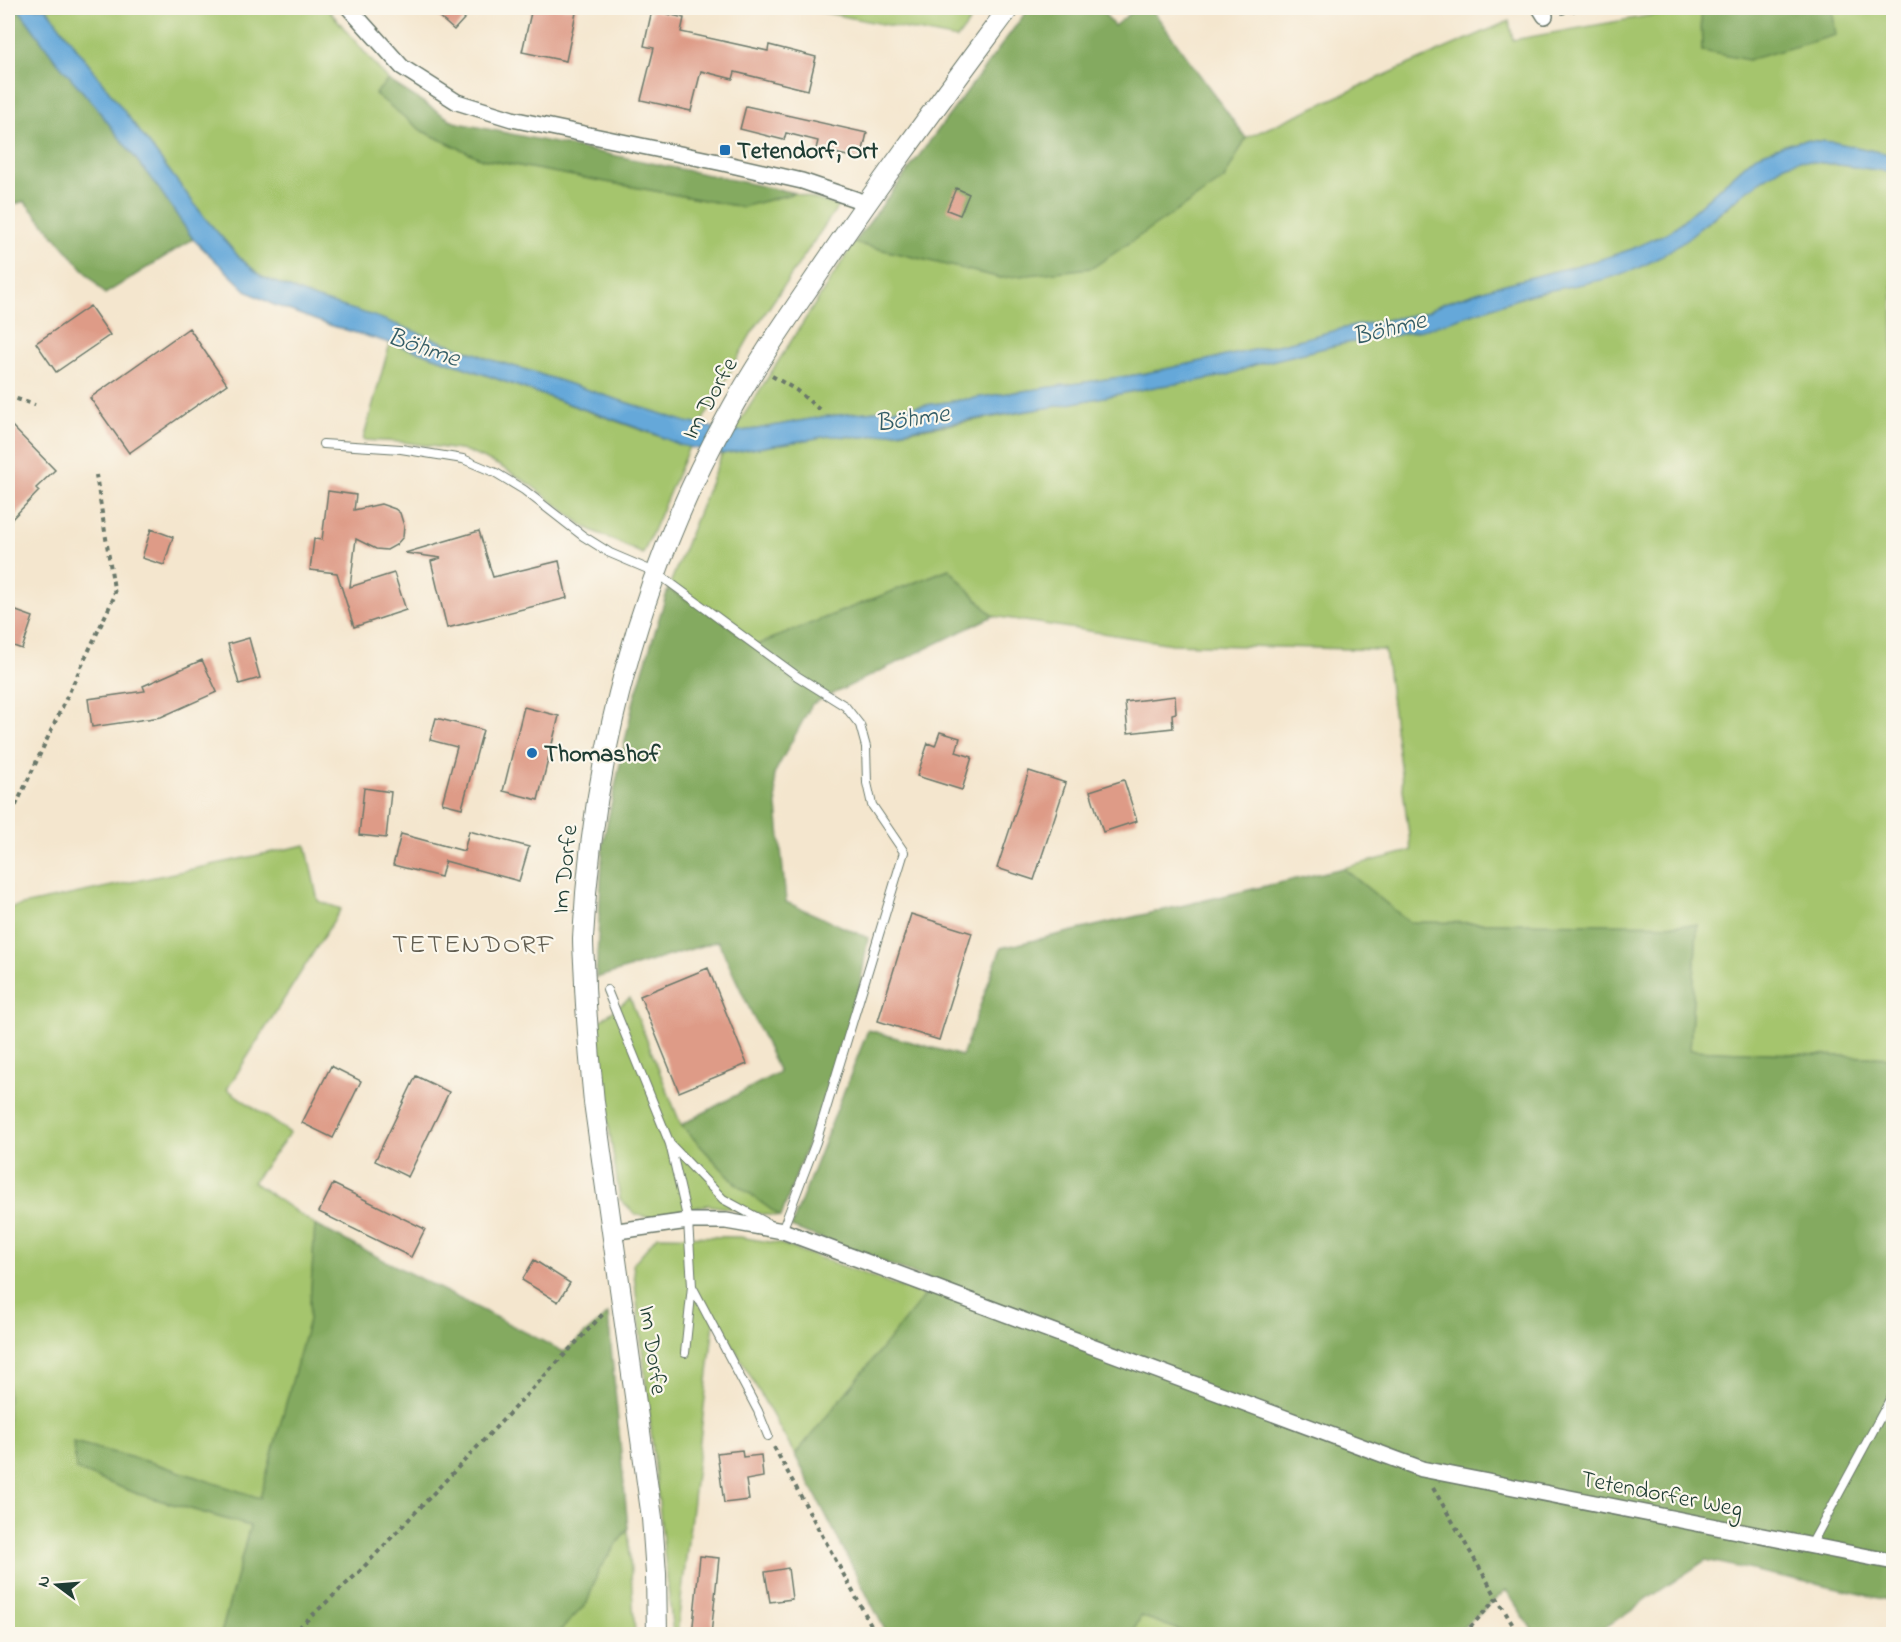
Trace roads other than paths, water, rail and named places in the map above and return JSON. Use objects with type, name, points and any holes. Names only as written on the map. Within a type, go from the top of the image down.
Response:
[{"type":"street","points":[[349,8],[402,67],[457,102],[512,119],[802,181],[865,204]]},
{"type":"street","name":"Im Dorfe","points":[[657,1635],[652,1518],[611,1232],[588,1048],[583,942],[591,844],[603,763],[617,696],[677,519],[726,418],[756,367],[865,204],[1008,8]]},
{"type":"street","name":"Tetendorfer Weg","points":[[611,1232],[688,1221],[726,1221],[783,1231],[1422,1469],[1893,1562]]},
{"type":"lane","points":[[323,444],[401,449],[463,459],[496,473],[524,490],[583,536],[610,553],[657,573],[797,676],[845,706],[860,725],[866,747],[867,783],[872,805],[904,852],[816,1142],[783,1231],[723,1199],[670,1144]]},
{"type":"lane","points":[[607,990],[670,1144],[688,1221],[692,1286],[685,1353]]},
{"type":"lane","points":[[692,1286],[758,1411],[768,1436]]},
{"type":"lane","points":[[1811,1545],[1893,1392]]},
{"type":"water","name":"Böhme","points":[[18,8],[46,8],[205,218],[239,257],[262,277],[488,359],[686,422],[733,432],[821,417],[912,407],[1142,374],[1349,327],[1424,313],[1444,303],[1490,288],[1632,249],[1671,231],[1755,156],[1803,140],[1833,142],[1893,155],[1893,172],[1800,160],[1785,165],[1746,191],[1685,240],[1639,268],[1606,279],[1532,294],[1429,328],[1341,344],[1254,365],[1228,375],[1058,406],[864,437],[829,436],[722,454],[680,445],[655,434],[420,352],[326,324],[272,304],[248,292],[193,239],[160,190],[95,106],[54,58]]},
{"type":"place","name":"Tetendorf, Ort","points":[[725,150]]},
{"type":"place","name":"Thomashof","points":[[532,753]]},
{"type":"district","name":"TETENDORF","points":[[474,943]]}]
